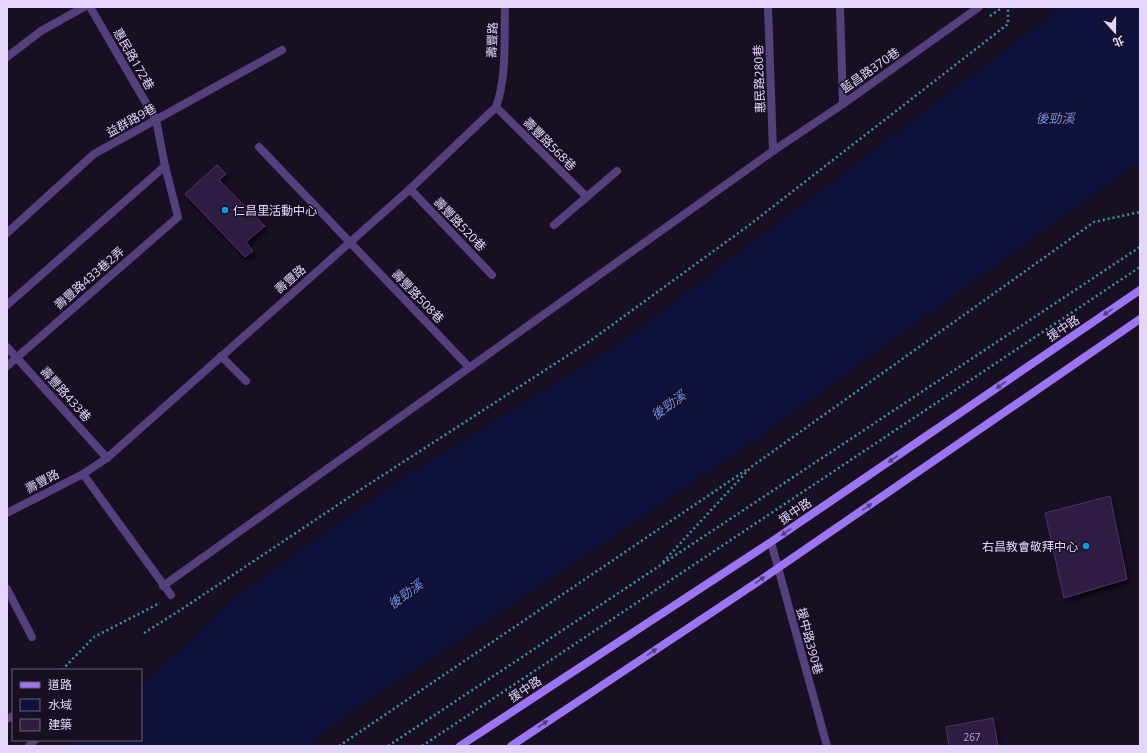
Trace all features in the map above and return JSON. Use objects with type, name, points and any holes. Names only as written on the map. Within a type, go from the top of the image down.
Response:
[{"type":"street","points":[[7,57],[41,31],[84,7]]},
{"type":"street","name":"惠民路172巷","points":[[90,7],[156,120],[165,166],[178,217]]},
{"type":"street","name":"壽豐路","points":[[7,513],[83,474],[107,458],[410,189],[496,107],[500,96],[504,53],[504,7]]},
{"type":"street","name":"惠民路280巷","points":[[768,7],[773,151]]},
{"type":"street","points":[[840,7],[843,104]]},
{"type":"street","name":"藍昌路370巷","points":[[163,586],[773,151],[843,104],[979,7]]},
{"type":"street","name":"益群路9巷","points":[[7,233],[94,154],[282,50]]},
{"type":"street","name":"壽豐路568巷","points":[[496,107],[587,197]]},
{"type":"street","name":"壽豐路508巷","points":[[260,147],[469,367]]},
{"type":"street","points":[[7,305],[165,166]]},
{"type":"street","points":[[554,226],[617,171]]},
{"type":"street","name":"壽豐路520巷","points":[[410,189],[492,275]]},
{"type":"street","name":"壽豐路433巷2弄","points":[[7,366],[178,217]]},
{"type":"street","name":"援中路","points":[[460,746],[771,542],[1140,290]]},
{"type":"street","points":[[511,746],[778,568],[1140,320]]},
{"type":"street","name":"壽豐路433巷","points":[[7,347],[107,458]]},
{"type":"street","points":[[221,356],[246,381]]},
{"type":"street","points":[[83,474],[171,595]]},
{"type":"street","name":"援中路390巷","points":[[771,542],[827,746]]},
{"type":"street","points":[[7,589],[32,637]]},
{"type":"path","points":[[144,633],[590,341],[748,226],[1008,24],[1008,7]]},
{"type":"path","points":[[339,746],[751,467],[1094,222],[1140,212]]},
{"type":"path","points":[[388,746],[1140,247]]},
{"type":"path","points":[[422,746],[1140,267]]},
{"type":"path","points":[[660,566],[751,467]]},
{"type":"path","points":[[63,669],[94,637],[158,605],[171,595]]},
{"type":"water","name":"後勁溪","points":[[1059,7],[1140,7],[1140,162],[745,447],[440,653],[364,702],[307,746],[70,746],[76,741],[142,741],[142,684],[172,658],[233,599],[389,487],[623,341],[1046,19]]},
{"type":"building","name":"仁昌里活動中心","points":[[217,165],[226,174],[219,180],[265,226],[246,242],[253,251],[245,257],[185,194]]},
{"type":"building","name":"右昌教會敬拜中心","points":[[1110,496],[1127,579],[1064,598],[1045,513]]},
{"type":"building","points":[[993,718],[998,746],[949,746],[946,727]]},
{"type":"place","name":"仁昌里活動中心","points":[[225,210]]},
{"type":"place","name":"右昌教會敬拜中心","points":[[1086,546]]}]
